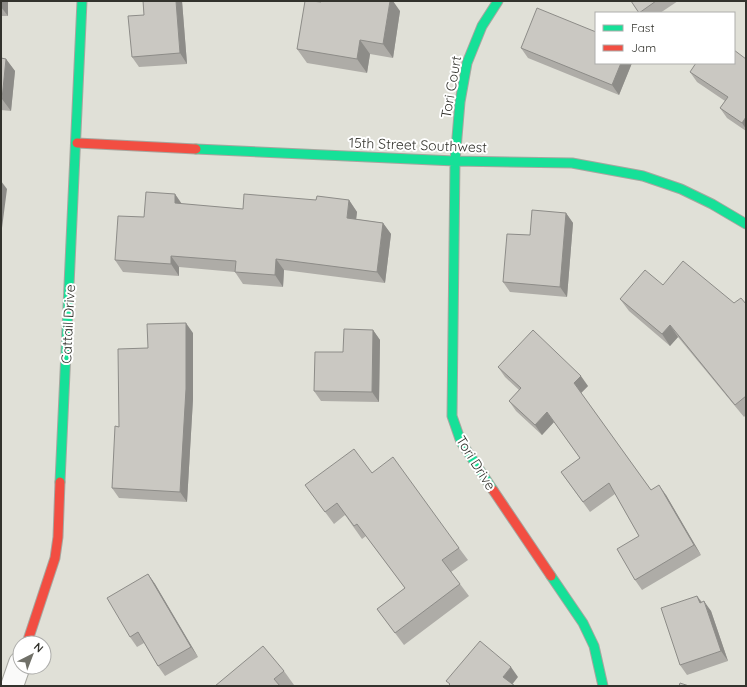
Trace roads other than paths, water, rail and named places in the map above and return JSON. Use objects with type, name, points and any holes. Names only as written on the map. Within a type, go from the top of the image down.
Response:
[{"type":"street","name":"Cattail Drive","points":[[30,635],[55,558],[58,537],[77,143],[82,1]]},
{"type":"street","name":"Tori Court","points":[[455,161],[460,102],[467,63],[482,26],[498,1]]},
{"type":"street","name":"15th Street Southwest","points":[[77,143],[455,161],[572,163],[612,169],[643,176],[681,189],[712,204],[746,224]]},
{"type":"street","name":"Tori Drive","points":[[455,161],[452,416],[454,426],[461,442],[583,623],[594,646],[604,686]]}]
